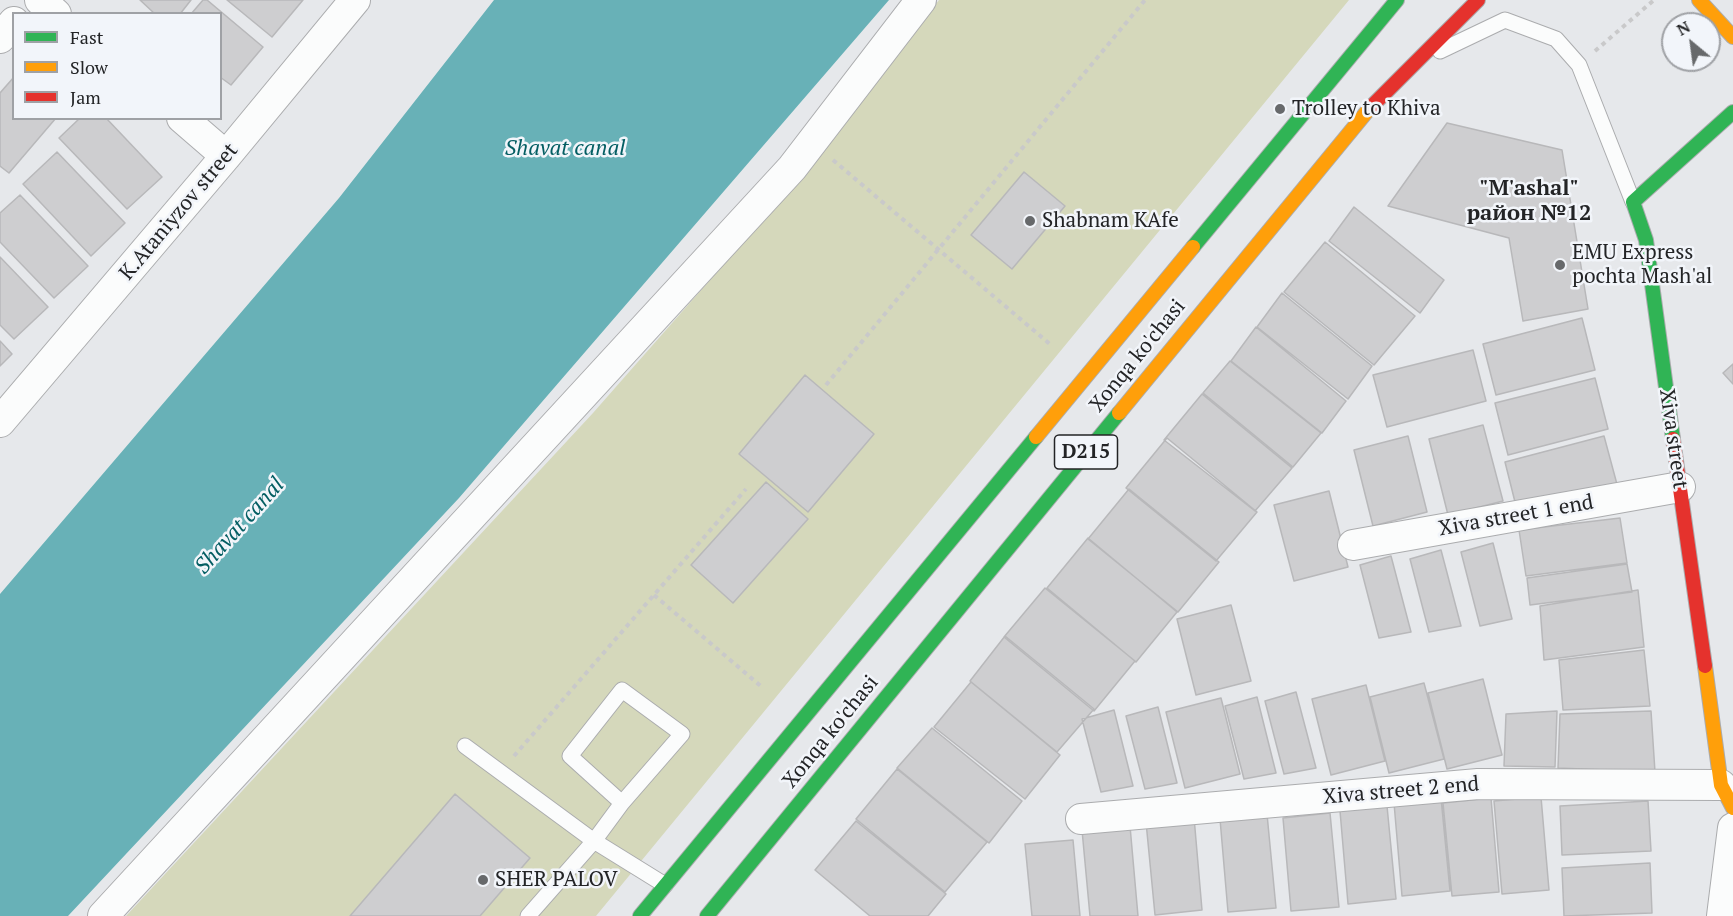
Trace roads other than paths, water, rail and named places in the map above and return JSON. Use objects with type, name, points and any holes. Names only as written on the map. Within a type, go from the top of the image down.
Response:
[{"type":"main road","name":"Xonqa ko'chasi","points":[[640,916],[1397,0]]},
{"type":"main road","name":"Xonqa ko'chasi","points":[[707,916],[1052,486],[1353,126],[1410,65],[1478,0]]},
{"type":"main road","points":[[1699,0],[1733,37]]},
{"type":"main road","points":[[1633,202],[1733,112]]},
{"type":"main road","name":"Xiva street","points":[[1633,202],[1646,240],[1680,487],[1727,796]]},
{"type":"main road","points":[[1017,459],[1033,471]]},
{"type":"street","points":[[22,12],[32,0]]},
{"type":"street","points":[[40,0],[54,12]]},
{"type":"street","name":"K.Ataniyzov street","points":[[0,422],[355,0]]},
{"type":"street","points":[[103,916],[792,168],[921,0]]},
{"type":"street","points":[[0,38],[12,24]]},
{"type":"street","points":[[184,120],[226,156]]},
{"type":"street","name":"Xiva street 1 end","points":[[1353,545],[1680,487]]},
{"type":"street","name":"Xiva street 2 end","points":[[1081,819],[1478,784],[1727,796]]},
{"type":"street","points":[[1722,916],[1733,828]]},
{"type":"lane","points":[[1410,65],[1505,20],[1556,39],[1579,65],[1633,202]]},
{"type":"lane","points":[[528,916],[594,841],[622,803],[682,734],[622,690],[570,756],[622,803]]},
{"type":"lane","points":[[465,746],[594,841],[665,885]]},
{"type":"water","name":"Shavat canal","points":[[494,0],[889,0],[459,498],[68,916],[0,916],[0,594],[339,198]]},
{"type":"place","name":"Trolley to Khiva","points":[[1280,109]]},
{"type":"place","name":"Shabnam KAfe","points":[[1030,221]]},
{"type":"place","name":"EMU Express pochta Mash'al","points":[[1560,265]]},
{"type":"place","name":"SHER PALOV","points":[[483,880]]},
{"type":"district","name":"\"M'ashal\" район №12","points":[[1529,202]]}]
